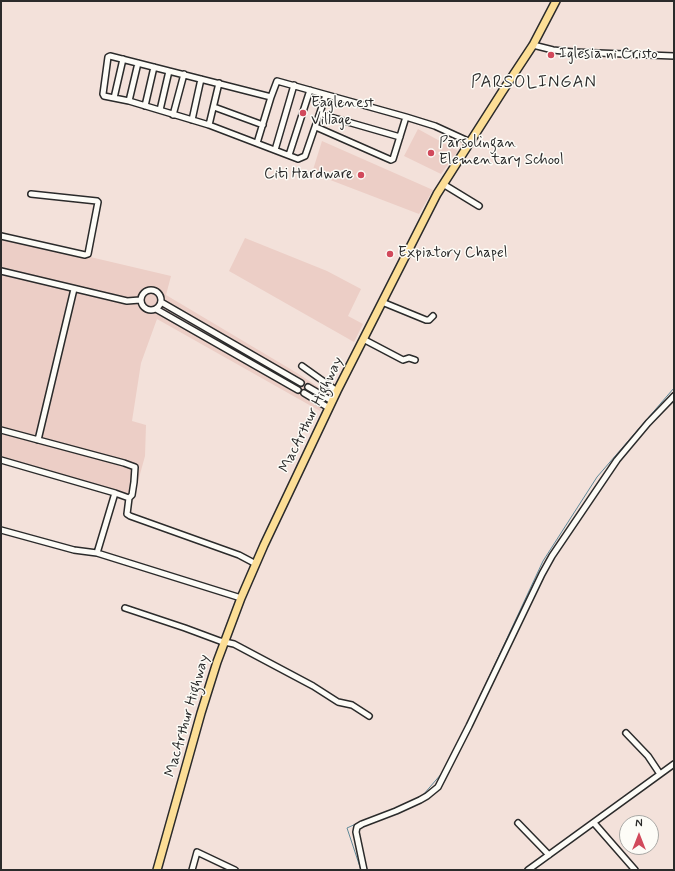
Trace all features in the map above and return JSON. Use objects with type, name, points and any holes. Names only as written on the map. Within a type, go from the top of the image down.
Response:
[{"type":"highway","name":"MacArthur Highway","points":[[157,870],[208,690],[224,641],[256,564],[337,391],[443,184],[533,45],[556,1]]},
{"type":"street","points":[[533,45],[553,50],[573,52],[674,56]]},
{"type":"street","points":[[271,96],[110,56],[108,57],[103,94],[209,125],[298,159],[305,156],[326,95]]},
{"type":"street","points":[[114,98],[123,59]]},
{"type":"street","points":[[129,101],[138,63]]},
{"type":"street","points":[[145,106],[154,66]]},
{"type":"street","points":[[160,110],[169,70]]},
{"type":"street","points":[[173,115],[184,74]]},
{"type":"street","points":[[192,120],[201,79]]},
{"type":"street","points":[[257,143],[277,81],[406,117],[434,126],[470,142]]},
{"type":"street","points":[[209,125],[220,83]]},
{"type":"street","points":[[275,150],[294,86]]},
{"type":"street","points":[[289,155],[310,90]]},
{"type":"street","points":[[214,107],[262,125]]},
{"type":"street","points":[[320,114],[400,137]]},
{"type":"street","points":[[316,127],[388,160],[393,159],[406,117]]},
{"type":"street","points":[[443,184],[479,206]]},
{"type":"street","points":[[1,236],[85,255],[88,254],[98,202],[31,194]]},
{"type":"street","points":[[1,271],[127,301],[140,300]]},
{"type":"street","points":[[38,440],[74,288]]},
{"type":"street","points":[[156,309],[161,302],[159,293],[155,290],[149,289],[144,292],[140,300],[142,306],[146,309],[156,309],[298,390]]},
{"type":"street","points":[[161,302],[301,383]]},
{"type":"street","points":[[382,302],[426,320],[429,320],[433,316]]},
{"type":"street","points":[[195,331],[199,324]]},
{"type":"street","points":[[363,339],[403,360],[409,358],[415,360]]},
{"type":"street","points":[[228,350],[232,343]]},
{"type":"street","points":[[262,369],[264,362]]},
{"type":"street","points":[[302,366],[337,391]]},
{"type":"street","points":[[308,387],[331,405]]},
{"type":"street","points":[[304,393],[331,405]]},
{"type":"street","points":[[364,870],[356,832],[357,827],[420,800],[438,787],[552,556],[614,465],[648,423],[674,396]]},
{"type":"street","points":[[1,430],[135,467],[132,495],[129,498],[127,514],[239,555],[256,564]]},
{"type":"street","points":[[1,460],[115,492],[129,498]]},
{"type":"street","points":[[97,553],[115,492]]},
{"type":"street","points":[[1,530],[74,550],[97,553],[241,598]]},
{"type":"street","points":[[125,608],[220,641],[234,644],[338,702],[352,705],[369,716]]},
{"type":"street","points":[[626,733],[648,756],[660,774]]},
{"type":"street","points":[[528,870],[674,764]]},
{"type":"street","points":[[518,823],[549,855]]},
{"type":"street","points":[[594,823],[635,870]]},
{"type":"street","points":[[192,870],[197,852],[235,870]]},
{"type":"shaded area","name":"Parsolingan Elementary School","points":[[418,129],[458,151],[441,174],[404,156]]},
{"type":"shaded area","name":"Citi Hardware","points":[[322,141],[433,190],[419,214],[312,173]]},
{"type":"shaded area","points":[[1,236],[171,276],[166,295],[297,373],[329,394],[320,411],[157,319],[141,363],[132,421],[146,425],[145,456],[134,496],[1,458]]},
{"type":"shaded area","points":[[245,238],[327,271],[361,289],[348,316],[363,324],[354,342],[229,271]]},
{"type":"waterway","points":[[461,737],[543,561],[597,477],[674,388]]},
{"type":"waterway","points":[[423,795],[443,772]]},
{"type":"waterway","points":[[372,818],[419,798]]},
{"type":"waterway","points":[[358,823],[347,828],[361,870]]},
{"type":"place","name":"Iglesia ni Cristo","points":[[551,55]]},
{"type":"place","name":"Eaglenest Village","points":[[303,113]]},
{"type":"place","name":"Parsolingan Elementary School","points":[[431,153]]},
{"type":"place","name":"Citi Hardware","points":[[361,175]]},
{"type":"place","name":"Expiatory Chapel","points":[[390,254]]},
{"type":"district","name":"PARSOLINGAN","points":[[534,83]]}]
